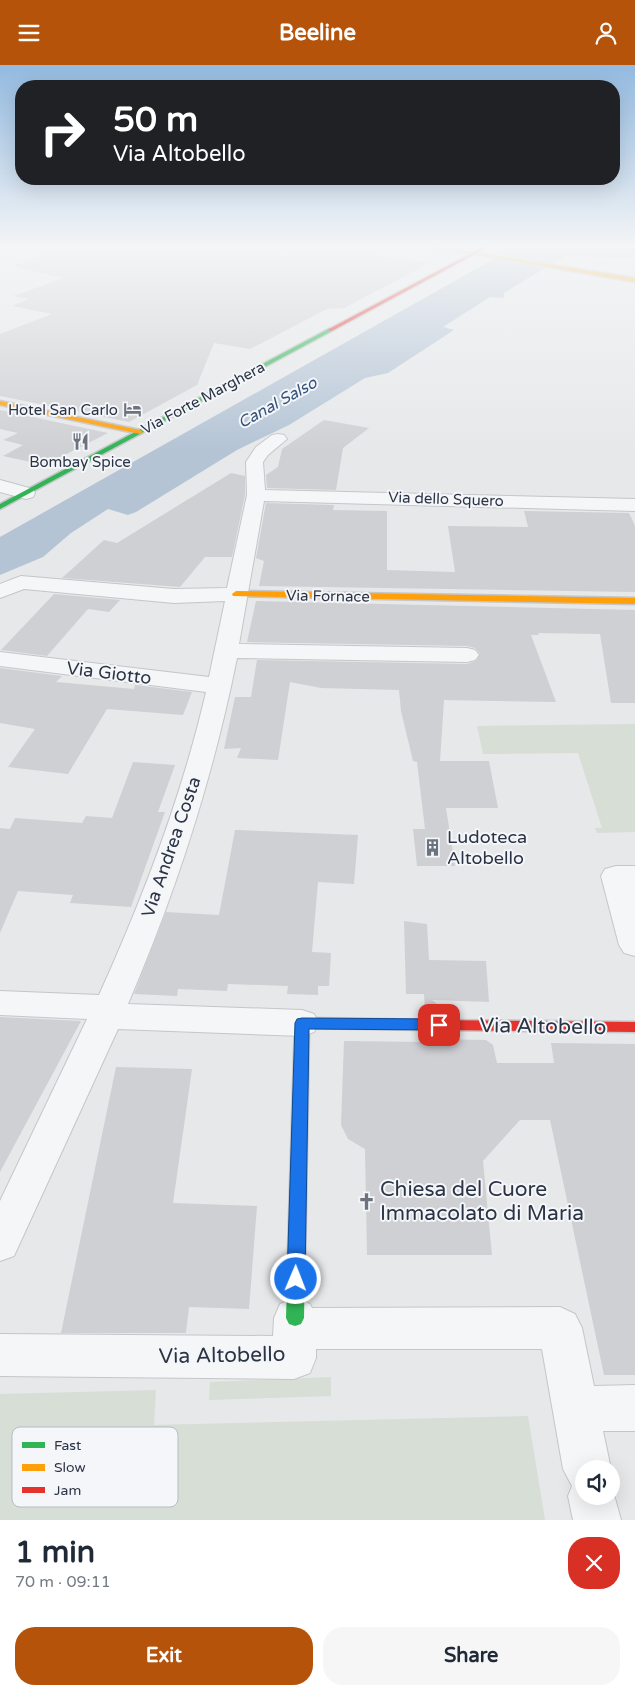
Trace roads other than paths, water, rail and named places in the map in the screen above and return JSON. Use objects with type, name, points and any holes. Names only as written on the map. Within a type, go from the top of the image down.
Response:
[{"type":"street","name":"Via Forte Marghera","points":[[0,507],[360,315]]},
{"type":"street","points":[[0,403],[140,432]]},
{"type":"street","name":"Via Andrea Costa","points":[[0,1243],[110,1008],[158,891],[186,814],[208,738],[236,594],[264,495],[252,469],[253,459],[262,448],[278,439]]},
{"type":"street","points":[[0,486],[26,493]]},
{"type":"street","name":"Via dello Squero","points":[[264,495],[635,505]]},
{"type":"street","name":"Via Fornace","points":[[0,592],[21,582],[174,596],[236,594],[635,601]]},
{"type":"street","points":[[226,651],[467,655]]},
{"type":"street","name":"Via Giotto","points":[[0,659],[219,686]]},
{"type":"street","points":[[635,875],[616,876],[635,945]]},
{"type":"street","points":[[0,1003],[110,1008]]},
{"type":"street","name":"Via Altobello","points":[[110,1008],[120,1017],[302,1023],[635,1027]]},
{"type":"street","name":"Via Altobello","points":[[0,1355],[294,1358],[302,1023]]},
{"type":"street","points":[[295,1324],[560,1328],[585,1460]]},
{"type":"street","points":[[576,1409],[635,1408]]},
{"type":"street","points":[[594,1505],[596,1520]]},
{"type":"water","name":"Canal Salso","points":[[394,315],[462,315],[443,327],[454,330],[388,373],[365,378],[289,425],[237,450],[136,512],[128,515],[108,509],[71,533],[43,557],[0,575],[0,537]]},
{"type":"place","name":"Hotel San Carlo","points":[[132,410]]},
{"type":"place","name":"Bombay Spice","points":[[80,441]]},
{"type":"place","name":"Ludoteca Altobello","points":[[433,847]]},
{"type":"place","name":"Chiesa del Cuore Immacolato di Maria","points":[[366,1201]]}]
